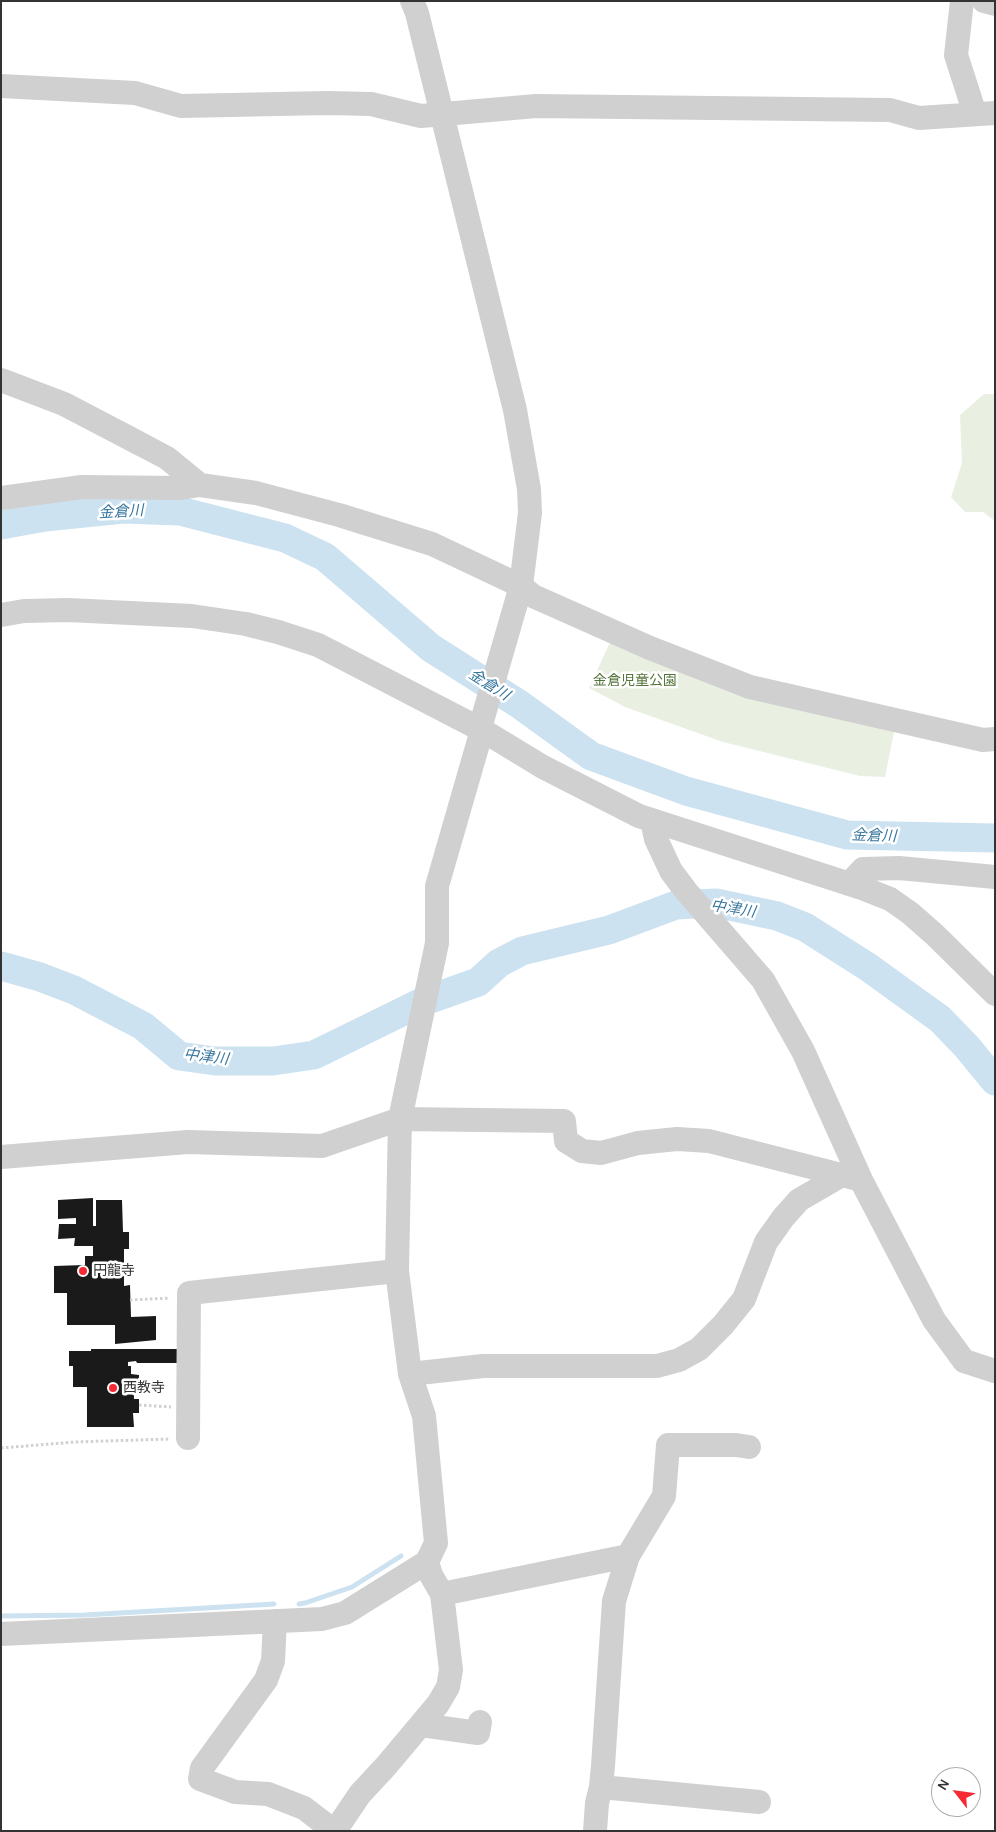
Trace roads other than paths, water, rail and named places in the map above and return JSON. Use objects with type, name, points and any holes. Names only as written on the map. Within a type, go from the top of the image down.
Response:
[{"type":"street","points":[[1,1634],[322,1619],[345,1614],[427,1562],[436,1543],[424,1416],[410,1374],[396,1272],[400,1119],[437,943],[437,886],[520,586],[530,513],[529,489],[515,410],[417,13],[412,1]]},
{"type":"street","points":[[1,86],[135,92],[181,106],[371,104],[421,116],[536,106],[890,110],[919,118],[985,114],[956,55],[962,1]]},
{"type":"street","points":[[984,1],[995,4]]},
{"type":"street","points":[[1,380],[64,404],[167,458],[200,485]]},
{"type":"street","points":[[1,498],[82,486],[181,488],[200,485],[256,493],[339,515],[432,544],[520,586],[532,596],[650,648],[750,687],[983,740],[995,739]]},
{"type":"street","points":[[1,615],[24,611],[68,610],[192,616],[246,624],[318,645],[483,722],[543,767],[639,816],[890,899],[910,914],[995,994]]},
{"type":"street","points":[[652,820],[656,839],[676,878],[763,980],[804,1051],[851,1178],[934,1320],[964,1361],[995,1371]]},
{"type":"street","points":[[849,884],[863,870],[899,868],[995,877]]},
{"type":"street","points":[[1,1156],[188,1142],[322,1146],[400,1119],[564,1121],[566,1141],[582,1151],[601,1153],[638,1143],[677,1139],[709,1141],[851,1178]]},
{"type":"street","points":[[410,1374],[483,1366],[657,1366],[679,1360],[699,1349],[723,1325],[744,1299],[766,1242],[799,1200],[851,1178]]},
{"type":"street","points":[[188,1438],[188,1293],[396,1272]]},
{"type":"street","points":[[595,1831],[597,1803],[601,1787],[614,1601],[628,1556],[664,1496],[668,1445],[736,1445],[749,1447]]},
{"type":"street","points":[[442,1594],[628,1556]]},
{"type":"street","points":[[275,1621],[273,1661],[266,1680],[202,1768],[200,1779],[235,1792],[268,1794],[304,1808],[335,1831],[360,1794],[421,1726],[448,1687],[451,1670],[442,1594],[431,1575],[427,1562]]},
{"type":"street","points":[[421,1726],[478,1732],[480,1722]]},
{"type":"street","points":[[601,1787],[759,1802]]},
{"type":"waterway","name":"金倉川","points":[[1,525],[45,517],[123,509],[180,511],[285,538],[325,557],[431,648],[519,704],[591,756],[686,791],[847,835],[995,838]]},
{"type":"waterway","name":"中津川","points":[[433,998],[478,982],[499,963],[522,951],[609,930],[676,905],[716,903],[777,916],[805,927],[868,967],[940,1019],[967,1047],[995,1081]]},
{"type":"waterway","name":"中津川","points":[[1,966],[40,977],[74,990],[143,1026],[179,1056],[215,1061],[273,1061],[314,1055],[420,1003]]},
{"type":"waterway","points":[[299,1604],[352,1587],[401,1556]]},
{"type":"waterway","points":[[1,1616],[85,1615],[274,1604]]},
{"type":"place","name":"円龍寺","points":[[83,1271]]},
{"type":"place","name":"西教寺","points":[[113,1388]]},
{"type":"park label","name":"金倉児童公園","points":[[635,681]]}]
